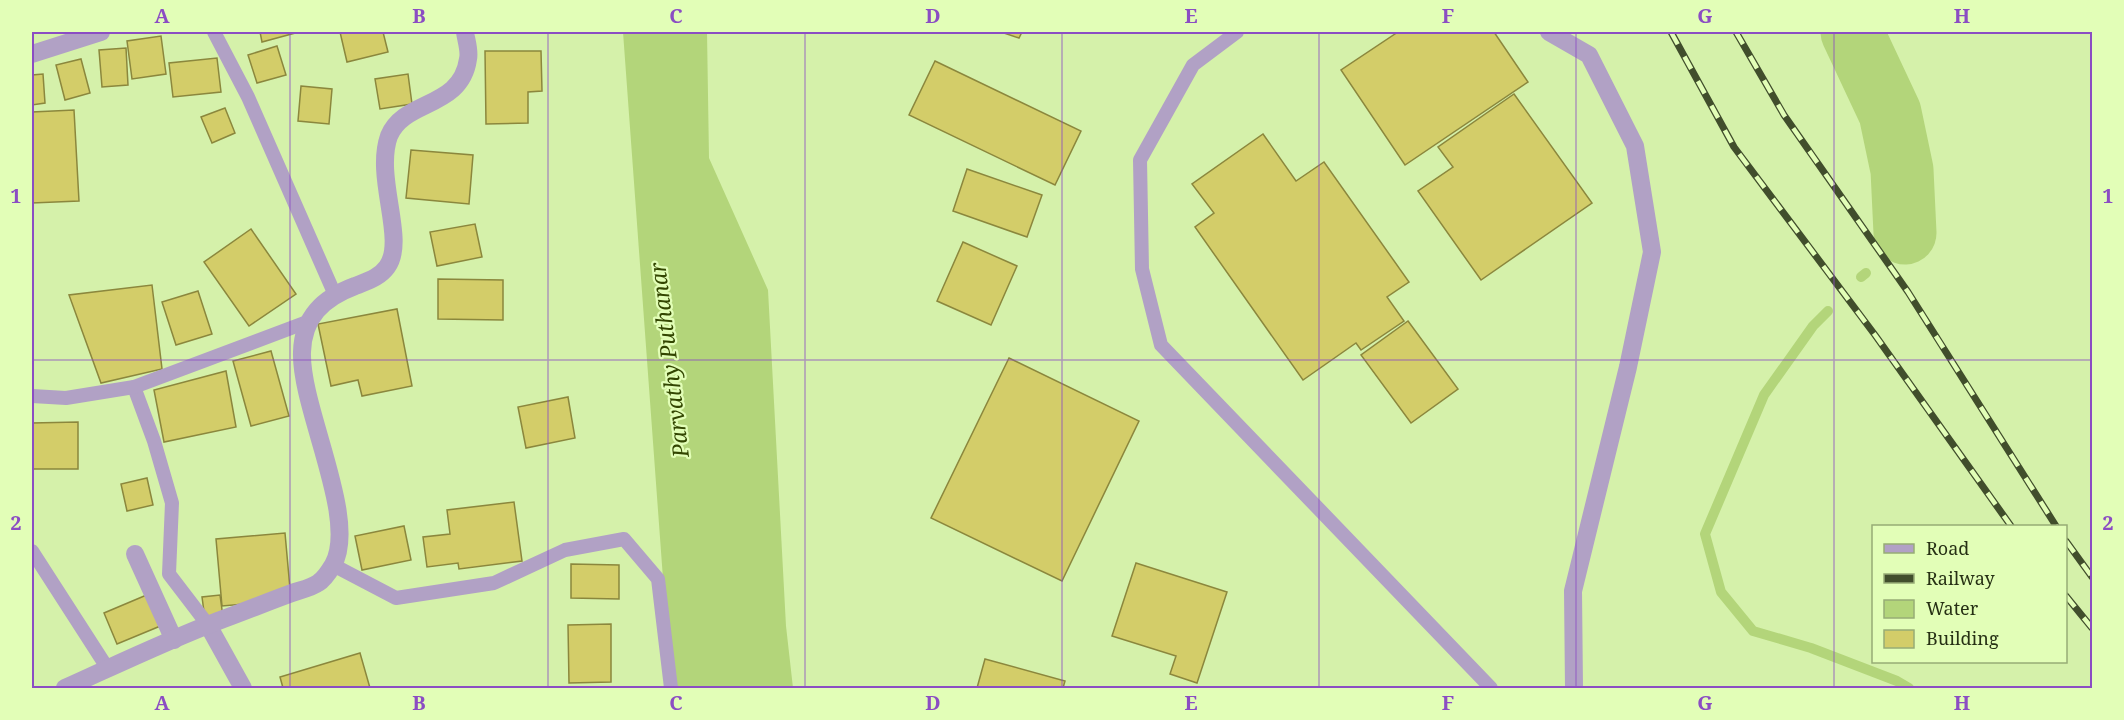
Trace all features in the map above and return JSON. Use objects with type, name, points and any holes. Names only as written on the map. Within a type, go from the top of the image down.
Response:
[{"type":"street","points":[[32,54],[101,32]]},
{"type":"street","points":[[65,688],[208,625],[319,583],[333,564],[340,543],[339,519],[308,392],[302,353],[307,322],[324,301],[375,278],[388,266],[395,240],[384,177],[384,152],[394,126],[408,115],[446,97],[459,82],[469,59],[465,32]]},
{"type":"street","points":[[1549,32],[1589,55],[1635,146],[1652,252],[1628,367],[1573,591],[1574,688]]},
{"type":"street","points":[[135,554],[174,640]]},
{"type":"street","points":[[208,625],[243,688]]},
{"type":"lane","points":[[213,32],[248,97],[335,295]]},
{"type":"lane","points":[[1237,32],[1193,65],[1140,160],[1142,269],[1161,345],[1491,688]]},
{"type":"lane","points":[[32,396],[66,398],[134,387],[307,322]]},
{"type":"lane","points":[[134,387],[154,441],[172,503],[169,574],[208,625]]},
{"type":"lane","points":[[333,564],[396,598],[494,583],[565,550],[624,540],[658,579],[671,688]]},
{"type":"lane","points":[[32,551],[108,669]]},
{"type":"water","name":"Parvathy Puthanar","points":[[623,32],[707,32],[709,158],[768,290],[786,626],[793,688],[671,688]]},
{"type":"building","points":[[260,32],[299,32],[262,42]]},
{"type":"building","points":[[340,32],[383,32],[388,52],[347,62]]},
{"type":"building","points":[[1001,32],[1022,32],[1019,38]]},
{"type":"building","points":[[1398,32],[1494,32],[1528,82],[1405,165],[1341,70]]},
{"type":"building","points":[[161,36],[166,74],[132,79],[127,41]]},
{"type":"building","points":[[277,46],[286,75],[257,83],[248,55]]},
{"type":"building","points":[[126,48],[128,85],[102,87],[99,50]]},
{"type":"building","points":[[485,51],[541,51],[542,91],[528,92],[528,123],[486,124]]},
{"type":"building","points":[[217,58],[221,92],[173,97],[169,63]]},
{"type":"building","points":[[81,59],[90,93],[65,100],[56,65]]},
{"type":"building","points":[[935,61],[1081,131],[1055,185],[909,115]]},
{"type":"building","points":[[43,74],[45,103],[32,105],[32,75]]},
{"type":"building","points":[[408,74],[412,104],[380,109],[375,79]]},
{"type":"building","points":[[301,86],[332,89],[329,124],[298,121]]},
{"type":"building","points":[[1514,94],[1592,203],[1481,280],[1418,191],[1453,167],[1438,147]]},
{"type":"building","points":[[225,108],[235,133],[212,143],[201,117]]},
{"type":"building","points":[[74,110],[79,201],[32,203],[32,112]]},
{"type":"building","points":[[1263,134],[1296,181],[1324,162],[1409,282],[1387,297],[1404,321],[1361,350],[1356,343],[1303,380],[1195,227],[1214,213],[1192,184]]},
{"type":"building","points":[[411,150],[473,155],[469,204],[406,198]]},
{"type":"building","points":[[967,169],[1042,195],[1027,237],[953,211]]},
{"type":"building","points":[[475,224],[482,257],[437,266],[430,232]]},
{"type":"building","points":[[251,229],[296,294],[249,326],[204,262]]},
{"type":"building","points":[[963,242],[1017,266],[991,325],[937,301]]},
{"type":"building","points":[[438,279],[503,280],[503,320],[438,319]]},
{"type":"building","points":[[152,285],[162,369],[101,383],[69,295]]},
{"type":"building","points":[[198,291],[212,334],[176,345],[162,302]]},
{"type":"building","points":[[397,309],[412,386],[362,396],[358,380],[331,386],[318,324]]},
{"type":"building","points":[[1408,321],[1458,389],[1411,423],[1361,355]]},
{"type":"building","points":[[271,351],[289,416],[251,426],[233,361]]},
{"type":"building","points":[[1009,358],[1139,421],[1062,581],[931,518]]},
{"type":"building","points":[[226,371],[236,427],[164,442],[154,390]]},
{"type":"building","points":[[568,397],[575,438],[526,448],[518,407]]},
{"type":"building","points":[[78,422],[78,469],[32,469],[32,423]]},
{"type":"building","points":[[147,478],[153,505],[127,511],[121,484]]},
{"type":"building","points":[[514,502],[522,561],[459,569],[458,563],[427,567],[423,537],[450,534],[447,510]]},
{"type":"building","points":[[404,526],[411,560],[362,570],[355,536]]},
{"type":"building","points":[[285,533],[291,600],[222,606],[216,539]]},
{"type":"building","points":[[1136,563],[1227,592],[1197,683],[1170,674],[1176,656],[1112,636]]},
{"type":"building","points":[[571,564],[619,565],[619,599],[571,598]]},
{"type":"building","points":[[156,591],[170,622],[117,644],[104,613]]},
{"type":"building","points":[[220,595],[223,617],[205,619],[202,597]]},
{"type":"building","points":[[611,624],[611,682],[569,683],[568,625]]},
{"type":"building","points":[[360,653],[370,688],[283,688],[280,677]]},
{"type":"building","points":[[985,659],[1065,681],[1063,688],[977,688]]},
{"type":"waterway","points":[[1852,32],[1890,113],[1902,170],[1905,233]]},
{"type":"waterway","points":[[1899,240],[1905,233]]},
{"type":"waterway","points":[[1861,277],[1866,273]]},
{"type":"waterway","points":[[1828,311],[1813,326],[1764,395],[1705,534],[1721,592],[1753,631],[1811,648],[1897,681],[1909,688]]},
{"type":"railway","points":[[1671,32],[1734,147],[1875,335],[2010,525]]},
{"type":"railway","points":[[1736,32],[1784,115],[1908,292],[2055,525]]},
{"type":"railway","points":[[2067,542],[2092,577]]},
{"type":"railway","points":[[2067,597],[2092,628]]}]
